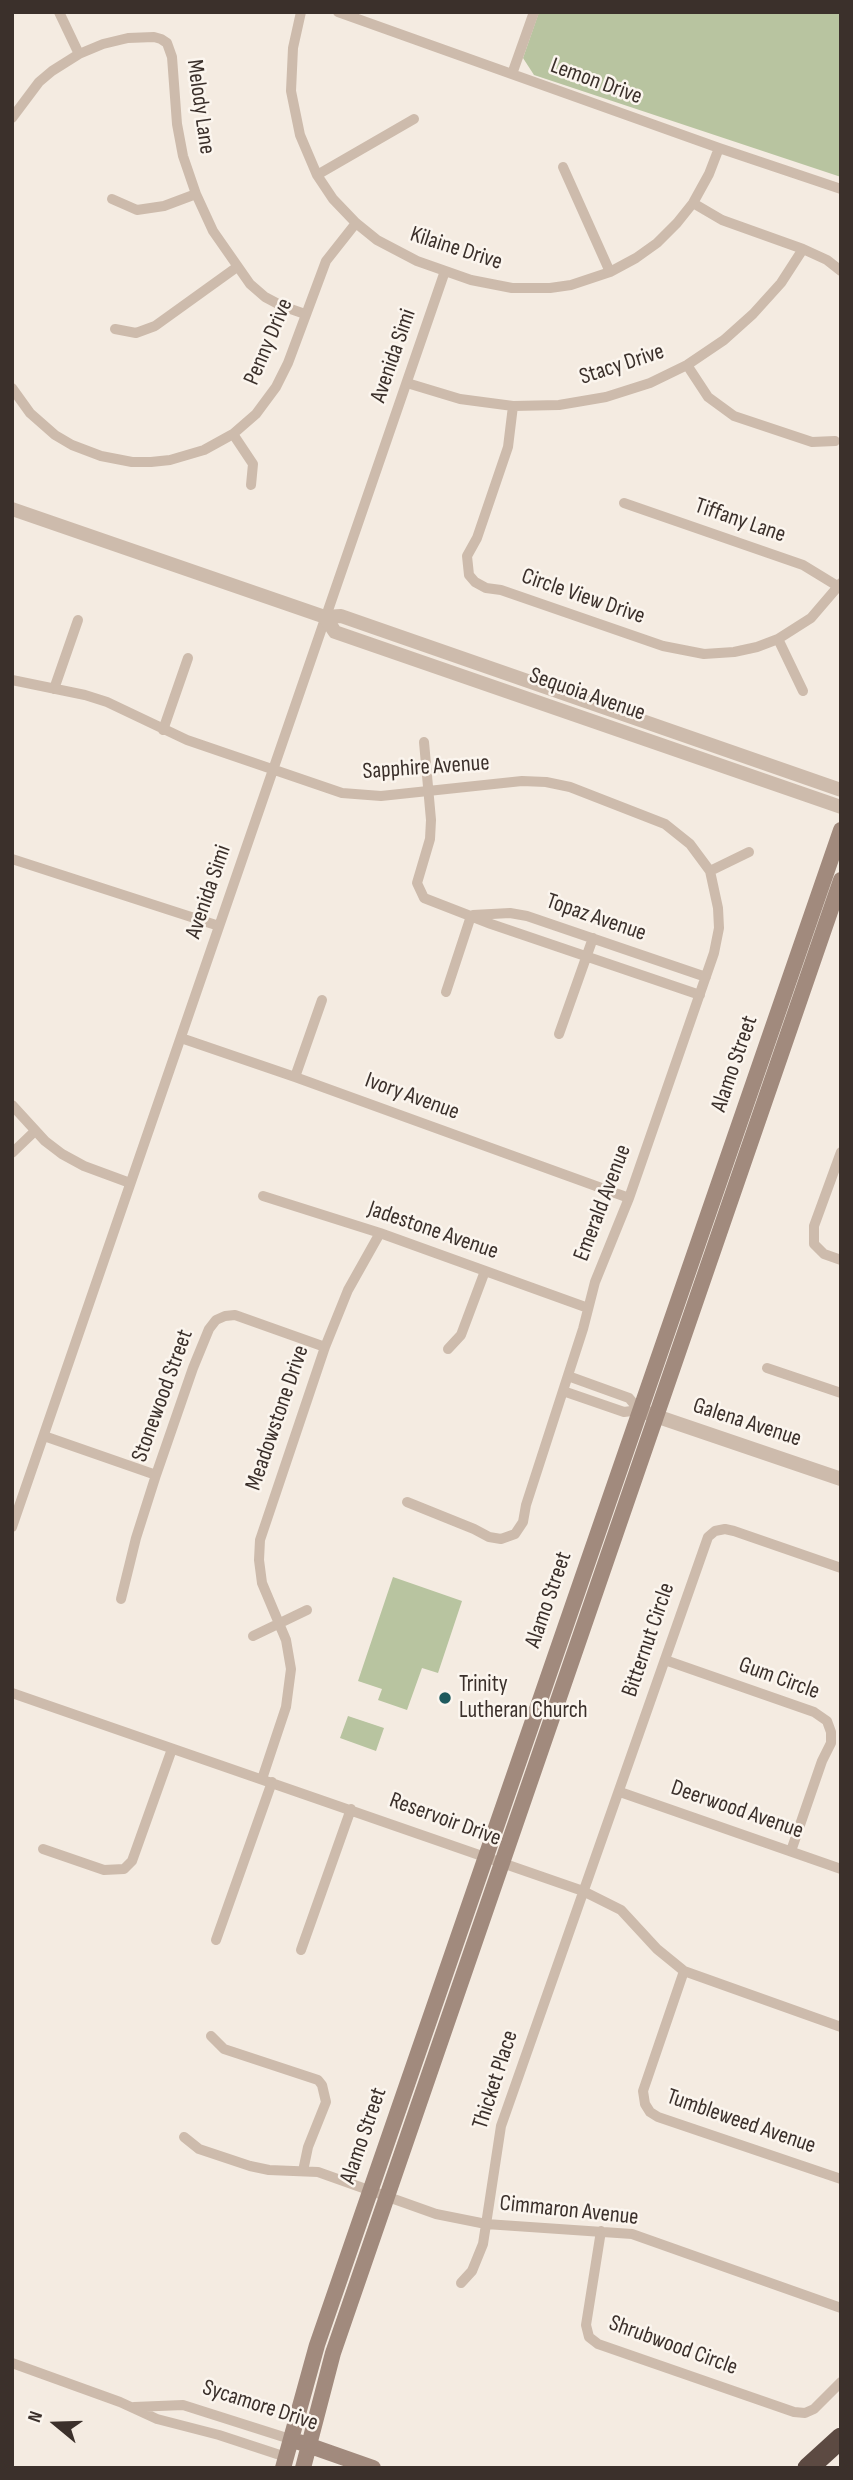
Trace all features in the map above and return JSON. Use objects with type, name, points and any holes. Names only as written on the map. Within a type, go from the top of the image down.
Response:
[{"type":"highway","points":[[808,2468],[841,2438]]},
{"type":"main road","name":"Alamo Street","points":[[285,2462],[317,2344],[841,830]]},
{"type":"main road","name":"Alamo Street","points":[[308,2466],[308,2446],[333,2353],[841,880]]},
{"type":"main road","name":"Sycamore Drive","points":[[290,2439],[373,2468]]},
{"type":"main road","name":"Sycamore Drive","points":[[285,2462],[308,2466]]},
{"type":"street","points":[[59,12],[79,54]]},
{"type":"street","name":"Kilaine Drive","points":[[301,12],[293,48],[291,91],[300,135],[317,175],[333,199],[377,240],[399,253],[446,271],[491,285],[531,289],[571,285],[610,272],[657,243],[677,223],[693,203],[719,148]]},
{"type":"street","name":"Lemon Drive","points":[[338,12],[841,189]]},
{"type":"street","points":[[512,74],[534,12]]},
{"type":"street","name":"Melody Lane","points":[[12,118],[39,82],[79,54],[128,38],[154,37],[167,43],[173,57],[177,124],[183,156],[213,231],[237,267],[265,297],[305,314]]},
{"type":"street","points":[[317,175],[414,119]]},
{"type":"street","points":[[563,167],[610,272]]},
{"type":"street","points":[[112,200],[137,210],[163,206],[196,194]]},
{"type":"street","points":[[693,203],[722,220],[827,260],[841,271]]},
{"type":"street","name":"Penny Drive","points":[[12,388],[30,413],[55,435],[101,456],[132,462],[170,460],[204,450],[233,434],[256,414],[276,387],[288,363],[326,261],[356,223]]},
{"type":"street","name":"Stacy Drive","points":[[407,383],[460,399],[513,406],[559,405],[606,397],[650,383],[687,365],[724,340],[753,314],[781,283],[803,249]]},
{"type":"street","points":[[115,329],[136,333],[155,326],[237,267]]},
{"type":"street","name":"Avenida Simi","points":[[12,1527],[446,271]]},
{"type":"street","points":[[687,365],[708,397],[734,416],[812,442],[835,441]]},
{"type":"street","name":"Circle View Drive","points":[[513,406],[508,447],[477,538],[467,556],[468,570],[475,582],[486,588],[501,590],[681,651],[704,654],[734,652],[778,639],[811,618],[840,585]]},
{"type":"street","points":[[233,434],[253,464],[251,485]]},
{"type":"street","name":"Tiffany Lane","points":[[624,503],[803,565],[840,585]]},
{"type":"street","name":"Sequoia Avenue","points":[[12,509],[325,617],[341,615],[841,790]]},
{"type":"street","name":"Sequoia Avenue","points":[[325,617],[335,632],[841,807]]},
{"type":"street","points":[[54,689],[78,620]]},
{"type":"street","points":[[778,639],[803,691]]},
{"type":"street","points":[[163,730],[188,658]]},
{"type":"street","name":"Sapphire Avenue","points":[[12,680],[107,702],[163,730],[342,793],[364,796],[522,781],[569,787],[665,824],[690,844],[710,871]]},
{"type":"street","name":"Topaz Avenue","points":[[424,742],[431,820],[430,839],[417,883],[424,898],[700,995]]},
{"type":"street","points":[[710,871],[749,852]]},
{"type":"street","points":[[12,859],[219,926]]},
{"type":"street","name":"Emerald Avenue","points":[[407,1502],[474,1529],[489,1538],[501,1539],[514,1534],[523,1522],[595,1282],[629,1198],[706,977],[719,928],[718,908],[710,871]]},
{"type":"street","name":"Topaz Avenue","points":[[471,915],[510,913],[706,977]]},
{"type":"street","points":[[446,992],[471,915]]},
{"type":"street","points":[[559,1034],[593,938]]},
{"type":"street","points":[[295,1077],[322,1000]]},
{"type":"street","name":"Ivory Avenue","points":[[181,1038],[629,1198]]},
{"type":"street","points":[[12,1105],[62,1154],[130,1183]]},
{"type":"street","points":[[12,1153],[35,1130]]},
{"type":"street","points":[[841,1152],[814,1226],[814,1244],[824,1254],[841,1260]]},
{"type":"street","name":"Jadestone Avenue","points":[[262,1196],[380,1233],[588,1308]]},
{"type":"street","name":"Meadowstone Drive","points":[[216,1940],[267,1780],[290,1686],[290,1653],[262,1583],[260,1540],[325,1347],[348,1290],[380,1233]]},
{"type":"street","points":[[448,1349],[461,1335],[485,1271]]},
{"type":"street","name":"Stonewood Street","points":[[121,1599],[156,1475],[193,1368],[209,1329],[216,1320],[234,1315],[325,1347]]},
{"type":"street","points":[[766,1368],[841,1393]]},
{"type":"street","name":"Galena Avenue","points":[[568,1376],[629,1398],[639,1410],[656,1417],[841,1479]]},
{"type":"street","name":"Galena Avenue","points":[[563,1391],[624,1412],[639,1410]]},
{"type":"street","points":[[44,1436],[156,1475]]},
{"type":"street","name":"Bitternut Circle","points":[[583,1891],[708,1537],[715,1531],[734,1531],[841,1568]]},
{"type":"street","points":[[253,1636],[307,1610]]},
{"type":"street","name":"Gum Circle","points":[[665,1660],[814,1712],[827,1721],[831,1743],[821,1761],[791,1851]]},
{"type":"street","name":"Reservoir Drive","points":[[12,1693],[583,1891],[621,1910],[657,1949],[684,1971],[841,2027]]},
{"type":"street","points":[[43,1849],[104,1870],[124,1869],[132,1861],[172,1749]]},
{"type":"street","name":"Deerwood Avenue","points":[[620,1792],[841,1869]]},
{"type":"street","points":[[301,1950],[351,1809]]},
{"type":"street","name":"Thicket Place","points":[[461,2283],[478,2259],[501,2126],[583,1891]]},
{"type":"street","name":"Tumbleweed Avenue","points":[[684,1971],[643,2091],[645,2104],[650,2112],[841,2179]]},
{"type":"street","points":[[211,2036],[224,2049],[317,2080],[326,2094],[324,2109],[308,2147],[303,2171]]},
{"type":"street","name":"Cimmaron Avenue","points":[[184,2137],[199,2149],[250,2166],[269,2170],[318,2172],[436,2214],[486,2224],[632,2234],[841,2308]]},
{"type":"street","name":"Shrubwood Circle","points":[[601,2231],[586,2325],[589,2337],[597,2344],[794,2412],[805,2413],[814,2409],[841,2382]]},
{"type":"street","name":"Sycamore Drive","points":[[12,2362],[157,2419],[219,2435],[285,2462]]},
{"type":"street","name":"Sycamore Drive","points":[[131,2407],[183,2405],[290,2439]]},
{"type":"green space","points":[[539,12],[841,12],[841,177],[534,75],[523,58]]},
{"type":"green space","points":[[393,1577],[462,1601],[438,1673],[422,1668],[407,1710],[378,1700],[382,1689],[358,1681]]},
{"type":"green space","points":[[348,1716],[384,1728],[376,1751],[340,1738]]},
{"type":"place","name":"Trinity Lutheran Church","points":[[445,1698]]}]
